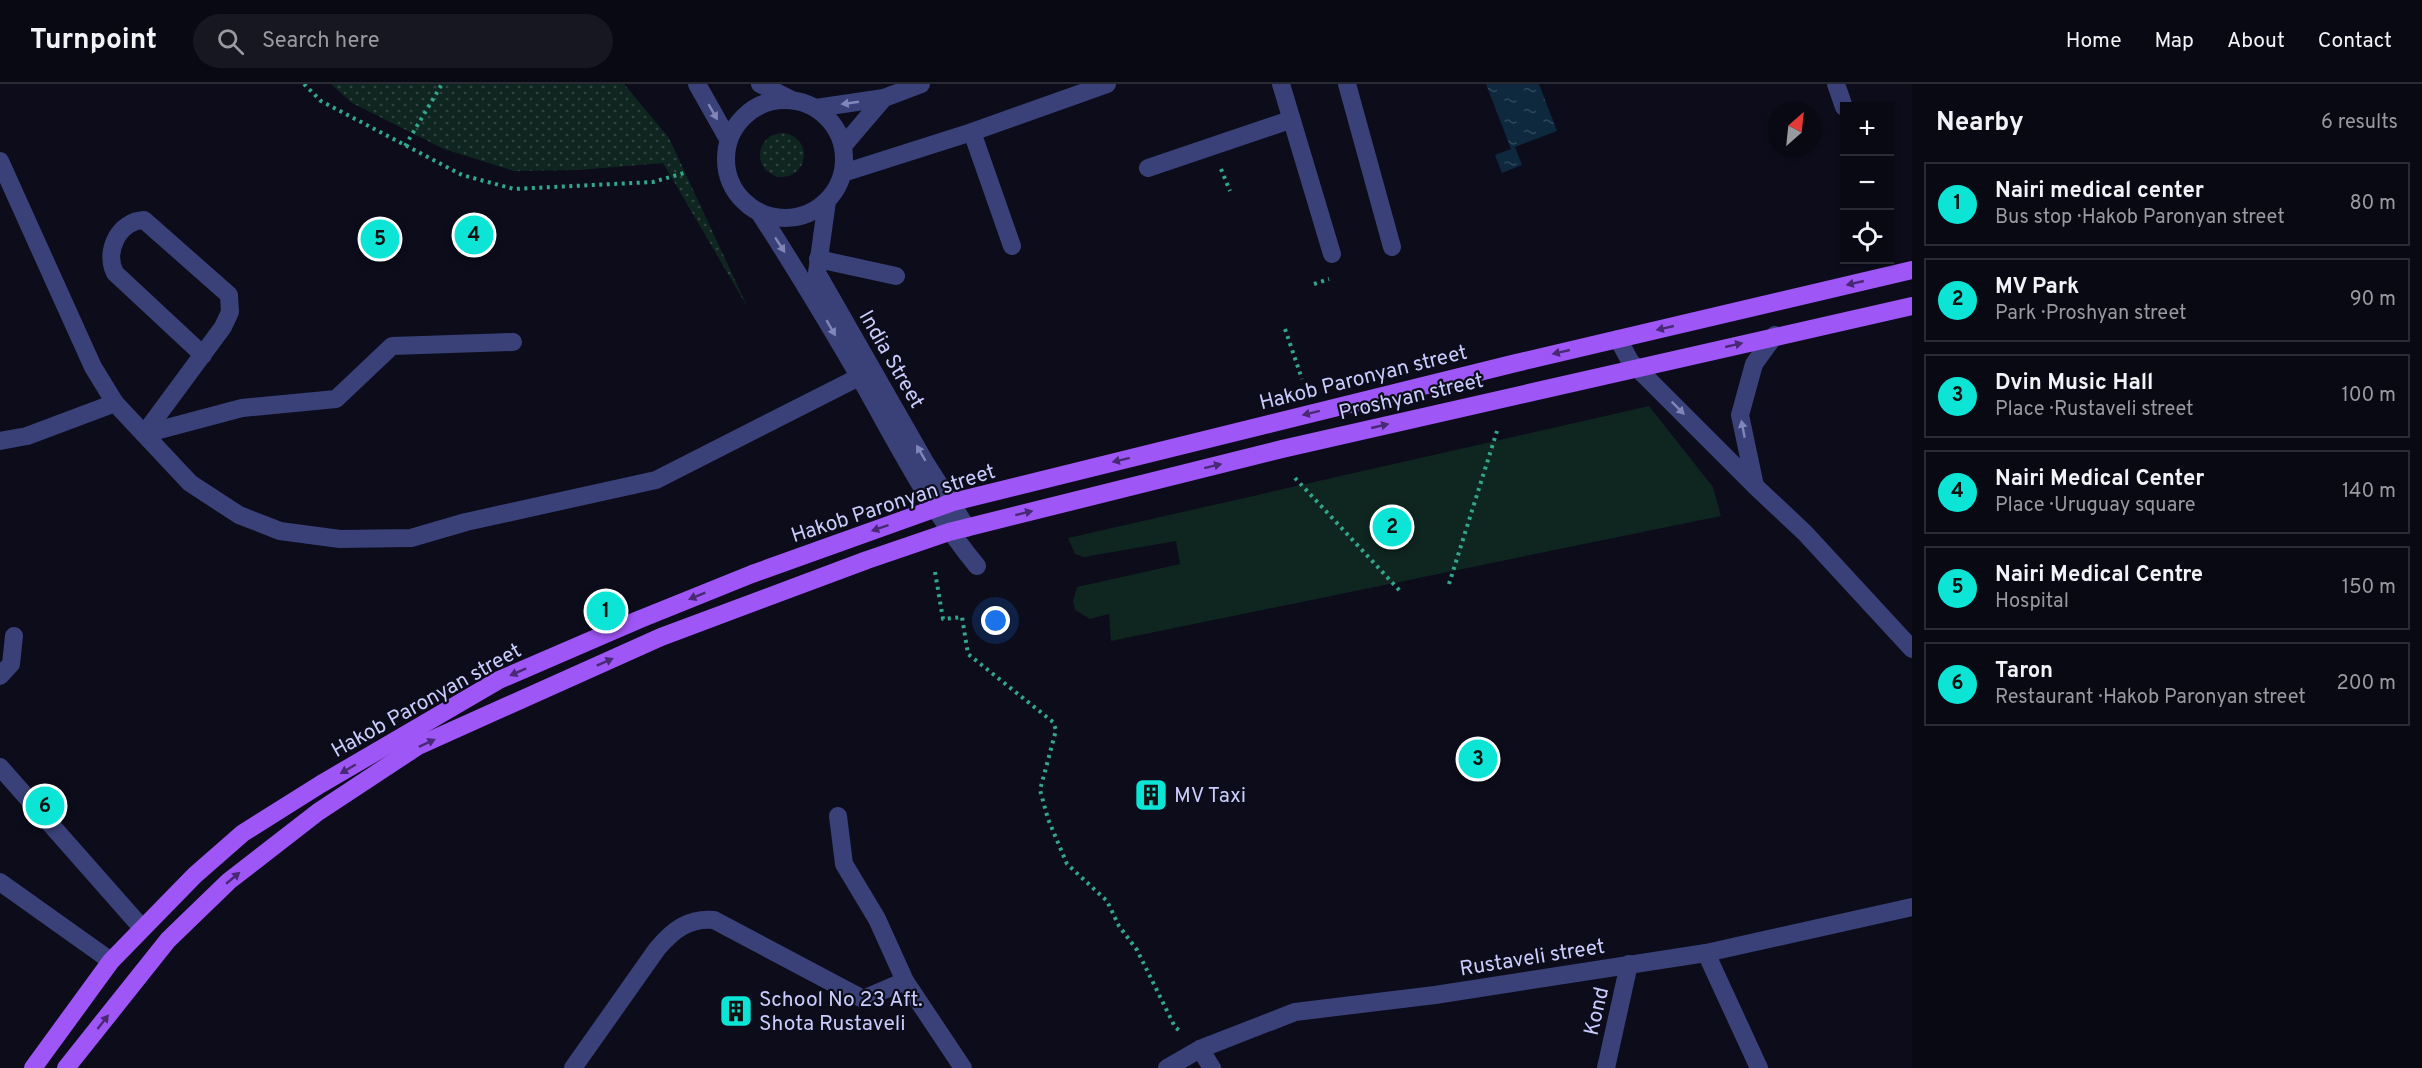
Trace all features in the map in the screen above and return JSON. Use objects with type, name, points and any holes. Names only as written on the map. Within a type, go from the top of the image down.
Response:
[{"type":"main road","name":"Hakob Paronyan street","points":[[33,1068],[111,961],[195,875],[243,833],[321,784],[499,680],[638,620],[752,574],[953,502],[1618,339],[1912,270]]},
{"type":"main road","points":[[1636,367],[1912,306]]},
{"type":"main road","name":"Proshyan street","points":[[1282,449],[1636,367]]},
{"type":"main road","name":"Hakob Paronyan street","points":[[66,1068],[168,940],[229,881],[318,812],[418,746],[661,637],[958,530],[1282,449]]},
{"type":"street","points":[[697,84],[728,139]]},
{"type":"street","points":[[760,84],[791,100],[816,108],[828,118],[843,146],[843,173],[837,188],[827,201],[815,210],[788,219],[773,217],[747,205],[729,182],[726,160],[728,139],[734,127],[753,109],[765,103],[791,100]]},
{"type":"street","points":[[816,108],[884,98],[921,84]]},
{"type":"street","points":[[843,173],[972,132],[1107,84]]},
{"type":"street","points":[[1281,84],[1332,254]]},
{"type":"street","points":[[1347,84],[1392,246]]},
{"type":"street","points":[[1836,84],[1843,102]]},
{"type":"street","points":[[843,146],[884,98]]},
{"type":"street","points":[[1148,168],[1290,120]]},
{"type":"street","points":[[972,132],[1012,246]]},
{"type":"street","points":[[0,161],[93,367],[115,403],[190,483],[239,515],[280,531],[340,539],[411,538],[466,522],[656,480],[860,377]]},
{"type":"street","name":"India Street","points":[[827,201],[817,273],[925,462],[953,502],[958,530]]},
{"type":"street","name":"India Street","points":[[759,212],[802,278],[935,509],[958,530]]},
{"type":"street","points":[[144,434],[203,354],[230,312],[229,295],[144,220],[134,220],[125,227],[111,247],[110,263],[115,273],[203,354]]},
{"type":"street","points":[[818,259],[896,276]]},
{"type":"street","points":[[1755,486],[1740,415],[1754,364],[1775,335]]},
{"type":"street","points":[[1618,339],[1630,361],[1805,533],[1912,649]]},
{"type":"street","points":[[144,434],[242,408],[336,399],[392,346],[513,342]]},
{"type":"street","points":[[0,441],[27,435],[115,403]]},
{"type":"street","points":[[958,530],[977,566]]},
{"type":"street","points":[[0,675],[11,664],[14,636]]},
{"type":"street","points":[[0,767],[142,928]]},
{"type":"street","points":[[838,816],[844,864],[877,919],[905,981],[963,1068]]},
{"type":"street","points":[[0,882],[111,961]]},
{"type":"street","name":"Rustaveli street","points":[[1167,1068],[1200,1049],[1294,1012],[1435,995],[1706,953],[1912,907]]},
{"type":"street","points":[[573,1068],[657,949],[670,934],[697,919],[714,920],[863,999],[905,981]]},
{"type":"street","points":[[1706,953],[1759,1068]]},
{"type":"street","name":"Kond","points":[[1606,1068],[1629,964]]},
{"type":"street","points":[[1200,1049],[1212,1068]]},
{"type":"path","points":[[304,84],[321,101],[462,175],[514,189],[653,182],[684,173]]},
{"type":"path","points":[[405,146],[442,84]]},
{"type":"path","points":[[1221,169],[1230,191]]},
{"type":"path","points":[[1286,329],[1302,379]]},
{"type":"path","points":[[1449,584],[1497,431]]},
{"type":"path","points":[[1295,478],[1402,592]]},
{"type":"path","points":[[935,572],[943,619],[962,617],[968,654],[1053,722],[1056,730],[1040,790],[1048,819],[1066,864],[1107,901],[1119,926],[1137,950],[1175,1027],[1200,1049]]},
{"type":"green space","points":[[331,84],[624,84],[669,138],[748,308],[663,163],[579,170],[514,171],[444,149],[352,103]]},
{"type":"green space","points":[[782,133],[797,140],[804,155],[797,170],[782,177],[767,170],[760,155],[767,140]]},
{"type":"green space","points":[[1649,406],[1713,487],[1721,516],[1111,641],[1109,614],[1090,619],[1075,610],[1073,601],[1077,587],[1180,564],[1176,541],[1084,557],[1075,554],[1068,538]]},
{"type":"water","points":[[1486,84],[1539,84],[1557,131],[1515,147],[1522,165],[1502,173],[1495,155],[1511,149]]},
{"type":"place","name":"Nairi Medical Center","points":[[474,235]]},
{"type":"place","name":"Nairi Medical Centre","points":[[380,239]]},
{"type":"place","name":"MV Park","points":[[1392,527]]},
{"type":"place","name":"Nairi medical center","points":[[606,611]]},
{"type":"place","name":"Dvin Music Hall","points":[[1478,759]]},
{"type":"place","name":"MV Taxi","points":[[1151,795]]},
{"type":"place","name":"Taron","points":[[45,806]]},
{"type":"place","name":"School No 23 Aft. Shota Rustaveli","points":[[736,1011]]}]
